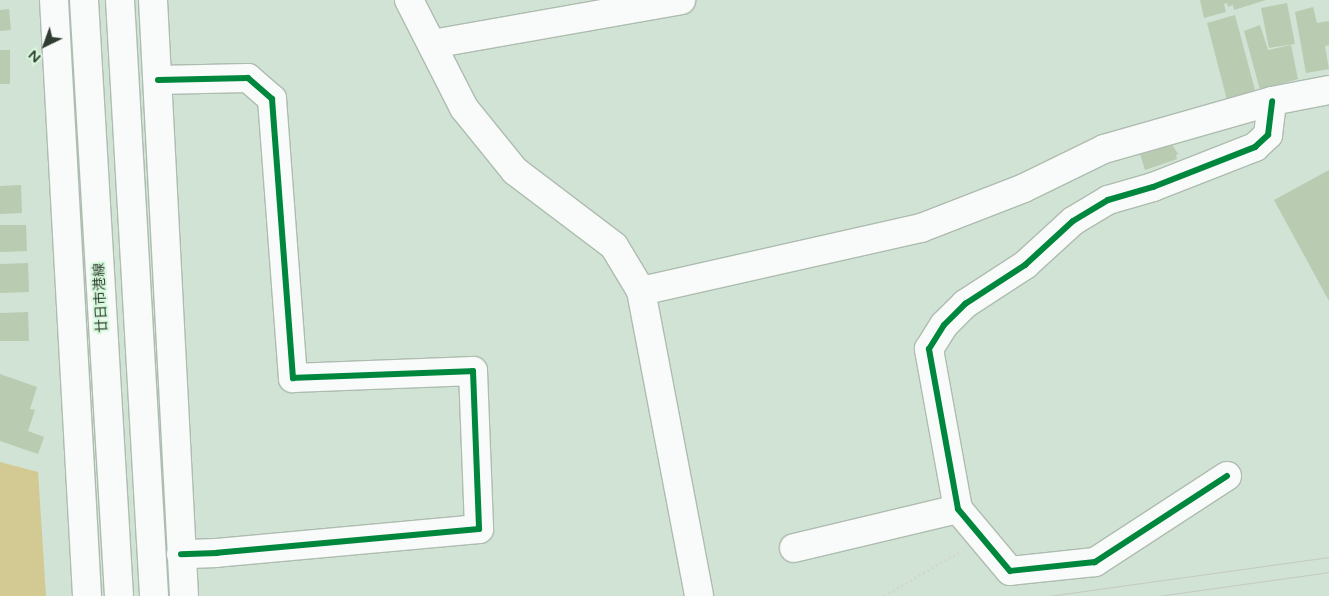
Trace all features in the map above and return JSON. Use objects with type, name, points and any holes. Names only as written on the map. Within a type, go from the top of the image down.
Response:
[{"type":"street","points":[[54,0],[87,596]]},
{"type":"street","name":"廿日市港線","points":[[84,0],[119,596]]},
{"type":"street","points":[[120,0],[154,596]]},
{"type":"street","points":[[153,0],[184,596]]},
{"type":"street","points":[[409,0],[464,108],[515,171],[614,246],[642,291],[699,596]]},
{"type":"street","points":[[432,44],[681,0]]},
{"type":"street","points":[[158,80],[248,78],[272,99],[293,378],[473,371],[480,530],[216,553],[181,554]]},
{"type":"street","points":[[642,291],[921,228],[1024,188],[1104,149],[1272,101],[1329,90]]},
{"type":"street","points":[[1227,476],[1095,562],[1010,571],[958,509],[929,349],[944,325],[965,304],[1025,265],[1073,220],[1108,200],[1153,187],[1256,147],[1268,135],[1272,101]]},
{"type":"street","points":[[794,548],[958,509]]},
{"type":"path","points":[[884,596],[982,538]]},
{"type":"shaded area","points":[[0,462],[38,472],[46,596],[0,596]]},
{"type":"building","points":[[1200,0],[1266,0],[1234,10],[1233,5],[1228,7],[1227,3],[1224,4],[1226,12],[1204,18]]},
{"type":"building","points":[[1287,3],[1295,44],[1269,48],[1261,8]]},
{"type":"building","points":[[1313,7],[1317,23],[1329,21],[1329,45],[1325,46],[1329,69],[1306,73],[1295,12]]},
{"type":"building","points":[[9,9],[11,30],[0,31],[0,10]]},
{"type":"building","points":[[1235,15],[1255,90],[1227,100],[1207,23]]},
{"type":"building","points":[[1260,25],[1268,50],[1291,45],[1298,79],[1260,90],[1244,31]]},
{"type":"building","points":[[0,50],[10,50],[10,84],[0,84]]},
{"type":"building","points":[[1171,143],[1178,154],[1176,155],[1177,159],[1145,170],[1140,154]]},
{"type":"building","points":[[1329,170],[1329,301],[1274,200]]},
{"type":"building","points":[[21,185],[22,213],[0,214],[0,186]]},
{"type":"building","points":[[0,225],[26,225],[27,251],[0,252]]},
{"type":"building","points":[[28,263],[29,292],[0,293],[0,264]]},
{"type":"building","points":[[28,312],[29,341],[0,341],[0,313]]},
{"type":"building","points":[[0,374],[37,387],[30,409],[35,410],[28,431],[44,437],[38,454],[0,441]]},
{"type":"tram line","points":[[1048,596],[1329,557]]},
{"type":"tram line","points":[[1158,596],[1329,572]]},
{"type":"cycle path","points":[[158,80],[248,78],[272,99],[293,378],[473,371],[479,529],[217,553],[181,554]]},
{"type":"cycle path","points":[[1227,476],[1095,562],[1010,571],[958,509],[929,349],[944,325],[965,304],[1025,265],[1073,221],[1108,200],[1153,187],[1255,147],[1268,135],[1272,101]]}]
